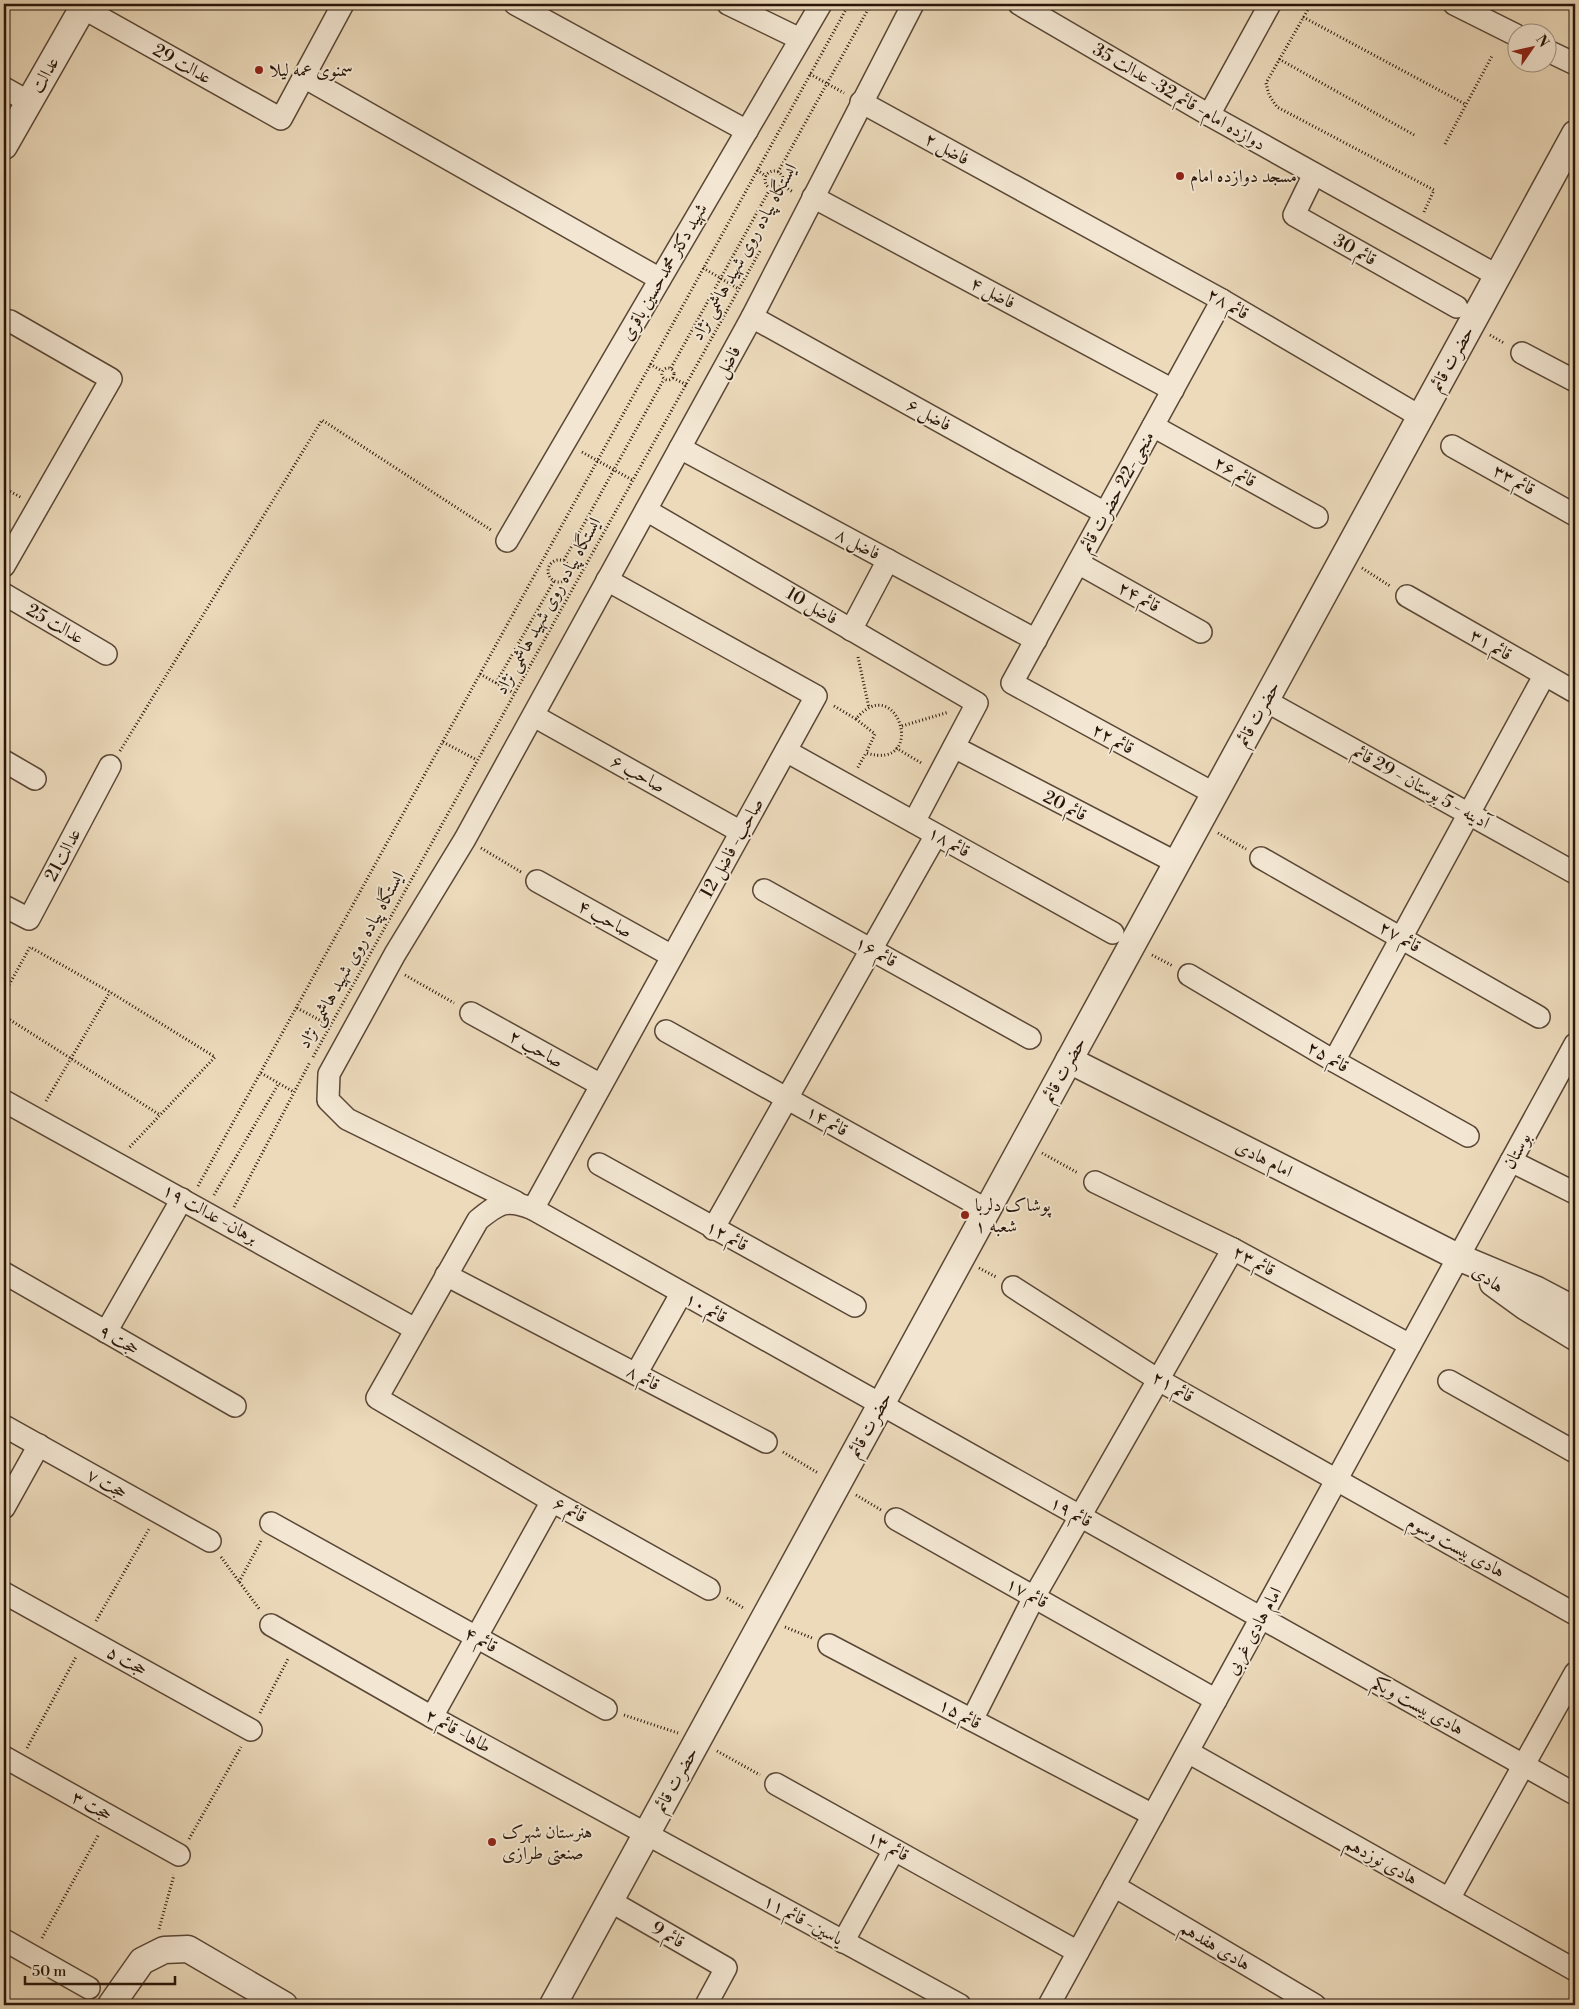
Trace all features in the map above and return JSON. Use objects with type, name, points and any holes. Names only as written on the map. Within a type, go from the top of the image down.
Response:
[{"type":"street","points":[[343,4],[304,77],[660,279]]},
{"type":"street","points":[[515,4],[747,131]]},
{"type":"street","points":[[728,4],[800,39]]},
{"type":"street","name":"شهید دکتر محمدحسین باقری","points":[[507,541],[821,4]]},
{"type":"street","name":"فاضل","points":[[389,966],[466,839],[532,715],[534,716],[752,318],[801,191],[850,99],[913,4]]},
{"type":"street","name":"دوازده امام- قائم 32- عدالت 35","points":[[1019,4],[1208,115],[1498,276]]},
{"type":"street","points":[[1208,115],[1270,4]]},
{"type":"street","points":[[1454,4],[1506,30]]},
{"type":"street","name":"عدالت 29","points":[[84,6],[281,119],[304,77]]},
{"type":"street","name":"عدالت","points":[[4,146],[84,6]]},
{"type":"street","points":[[1556,55],[1575,64]]},
{"type":"street","points":[[4,88],[29,102]]},
{"type":"street","name":"فاضل ۲","points":[[850,99],[1033,196]]},
{"type":"street","name":"حضرت قائم","points":[[553,2005],[1069,1060],[1123,938],[1177,864],[1420,417],[1464,316],[1498,276],[1575,134]]},
{"type":"street","name":"قائم 30","points":[[1314,174],[1294,215],[1464,316]]},
{"type":"street","name":"فاضل ۴","points":[[801,191],[1173,390]]},
{"type":"street","name":"قائم ۲۸","points":[[1033,196],[1222,300],[1420,417]]},
{"type":"street","name":"منجی-22 حضرت قائم","points":[[1012,683],[1222,300]]},
{"type":"street","name":"فاضل ۶","points":[[752,318],[1105,513]]},
{"type":"street","points":[[4,566],[111,380],[10,321]]},
{"type":"street","points":[[1522,353],[1575,381]]},
{"type":"street","name":"قائم ۲۶","points":[[1153,426],[1317,517]]},
{"type":"street","name":"قائم ۳۳","points":[[1452,446],[1575,515]]},
{"type":"street","name":"فاضل ۸","points":[[680,448],[1036,640]]},
{"type":"street","name":"فاضل 10","points":[[646,510],[977,703]]},
{"type":"street","points":[[852,630],[888,560]]},
{"type":"street","name":"قائم ۲۴","points":[[1078,563],[1201,632]]},
{"type":"street","points":[[607,580],[816,696]]},
{"type":"street","name":"عدالت 25","points":[[4,594],[106,654]]},
{"type":"street","name":"قائم ۳۱","points":[[1407,596],[1575,692]]},
{"type":"street","points":[[1334,1061],[1544,676]]},
{"type":"street","name":"قائم ۲۲","points":[[1012,683],[1214,794]]},
{"type":"street","name":"صاحب- فاضل 12","points":[[525,1205],[601,1085],[816,696]]},
{"type":"street","name":"آدینه - 5 بوستان - 29 قائم","points":[[1266,701],[1575,874]]},
{"type":"street","points":[[914,822],[977,703]]},
{"type":"street","name":"صاحب ۶","points":[[534,716],[741,832]]},
{"type":"street","name":"قائم 20","points":[[954,747],[1177,864]]},
{"type":"street","name":"قائم ۱۸","points":[[786,751],[1123,938]]},
{"type":"street","points":[[4,761],[34,779]]},
{"type":"street","name":"21عدالت","points":[[4,906],[28,919],[110,766]]},
{"type":"street","points":[[713,1228],[936,835]]},
{"type":"street","name":"قائم ۲۷","points":[[1261,858],[1539,1017]]},
{"type":"street","name":"صاحب ۴","points":[[537,881],[672,956]]},
{"type":"street","name":"قائم ۱۶","points":[[764,890],[1030,1038]]},
{"type":"street","name":"قائم ۱۰","points":[[389,966],[329,1074],[328,1100],[347,1119],[525,1205],[881,1406]]},
{"type":"street","name":"قائم ۲۵","points":[[1189,975],[1334,1061],[1468,1136]]},
{"type":"street","name":"صاحب ۲","points":[[472,1013],[601,1085]]},
{"type":"street","name":"قائم ۱۴","points":[[666,1031],[987,1210]]},
{"type":"street","name":"بوستان","points":[[1458,1257],[1575,1044]]},
{"type":"street","name":"امام هادی","points":[[1069,1060],[1458,1257]]},
{"type":"street","name":"برهان- عدالت ۱۹","points":[[7,1110],[36,1119],[415,1329]]},
{"type":"street","points":[[1511,1161],[1575,1193]]},
{"type":"street","name":"قائم ۱۲","points":[[599,1164],[855,1306]]},
{"type":"street","name":"قائم ۲۳","points":[[1095,1182],[1233,1249],[1410,1345]]},
{"type":"street","points":[[415,1329],[478,1220],[498,1204],[525,1205]]},
{"type":"street","points":[[106,1332],[192,1205]]},
{"type":"street","points":[[972,1720],[1034,1597],[1233,1249]]},
{"type":"street","name":"هادی","points":[[1458,1257],[1537,1290],[1575,1310]]},
{"type":"street","name":"هادی","points":[[1458,1257],[1526,1307],[1575,1337]]},
{"type":"street","name":"امام هادی غربی","points":[[1049,2005],[1458,1257]]},
{"type":"street","name":"حجت ۹","points":[[4,1273],[235,1406]]},
{"type":"street","name":"قائم ۸","points":[[446,1275],[766,1442]]},
{"type":"street","name":"قائم ۲۱","points":[[1013,1287],[1157,1379],[1336,1480]]},
{"type":"street","points":[[636,1374],[681,1294]]},
{"type":"street","name":"قائم ۶","points":[[415,1329],[377,1398],[552,1501],[709,1589]]},
{"type":"street","points":[[1448,1381],[1575,1452]]},
{"type":"street","name":"قائم ۱۹","points":[[881,1406],[1261,1618]]},
{"type":"street","name":"حجت ۷","points":[[4,1426],[210,1541]]},
{"type":"street","points":[[4,1508],[38,1445]]},
{"type":"street","name":"هادی بیست وسوم","points":[[1336,1480],[1575,1614]]},
{"type":"street","points":[[432,1717],[552,1501]]},
{"type":"street","name":"قائم ۱۷","points":[[896,1519],[1216,1700]]},
{"type":"street","name":"قائم ۴","points":[[271,1523],[606,1709]]},
{"type":"street","name":"حجت ۵","points":[[4,1592],[251,1730]]},
{"type":"street","name":"هادی بیست ویکم","points":[[1261,1618],[1575,1794]]},
{"type":"street","name":"طاها- قائم ۲","points":[[271,1625],[432,1717],[646,1835]]},
{"type":"street","name":"قائم ۱۵","points":[[829,1645],[1153,1815]]},
{"type":"street","points":[[1449,1900],[1575,1673]]},
{"type":"street","name":"هادی نوزدهم","points":[[1188,1752],[1575,1970]]},
{"type":"street","name":"حجت ۳","points":[[4,1757],[179,1855]]},
{"type":"street","name":"قائم ۱۳","points":[[776,1784],[1078,1952]]},
{"type":"street","name":"یاسین- قائم ۱۱","points":[[646,1835],[960,2005]]},
{"type":"street","points":[[843,1942],[894,1850]]},
{"type":"street","name":"هادی هفدهم","points":[[1114,1886],[1315,2005]]},
{"type":"street","name":"قائم 9","points":[[610,1901],[726,1968],[706,2005]]},
{"type":"street","points":[[4,1940],[89,1988]]},
{"type":"street","points":[[111,2005],[142,1961],[164,1950],[188,1949],[284,2005]]},
{"type":"path","name":"ایستگاه پیاده روی شهید هاشمی نژاد","points":[[192,1205],[261,1073],[848,4]]},
{"type":"path","points":[[778,172],[871,4]]},
{"type":"path","points":[[1311,4],[1266,83],[1269,95],[1278,107],[1434,190],[1416,230]]},
{"type":"path","points":[[1303,17],[1465,104]]},
{"type":"path","points":[[1446,144],[1465,104],[1492,56]]},
{"type":"path","points":[[1279,59],[1416,136]]},
{"type":"path","points":[[810,74],[828,83],[850,99]]},
{"type":"path","points":[[757,170],[766,176]]},
{"type":"path","points":[[769,172],[778,172],[784,180],[782,185],[775,190],[770,189],[766,185],[766,176],[769,172]]},
{"type":"path","points":[[782,185],[801,191]]},
{"type":"path","points":[[671,368],[770,189]]},
{"type":"path","name":"ایستگاه پیاده روی شهید هاشمی نژاد","points":[[789,200],[801,191]]},
{"type":"path","name":"ایستگاه پیاده روی شهید هاشمی نژاد","points":[[226,1223],[329,1025],[762,249]]},
{"type":"path","points":[[703,268],[740,289]]},
{"type":"path","points":[[1464,316],[1522,353]]},
{"type":"path","points":[[650,364],[662,371]]},
{"type":"path","points":[[664,380],[661,377],[662,371],[667,367],[671,368]]},
{"type":"path","points":[[671,368],[674,371],[673,378]]},
{"type":"path","points":[[673,378],[687,385]]},
{"type":"path","points":[[664,380],[668,381],[673,378]]},
{"type":"path","points":[[564,560],[664,380]]},
{"type":"path","points":[[110,766],[322,420],[507,541]]},
{"type":"path","points":[[565,442],[634,481]]},
{"type":"path","points":[[1344,556],[1407,596]]},
{"type":"path","points":[[564,560],[571,570],[570,576],[560,582],[554,581],[548,572],[549,566],[553,561],[564,560]]},
{"type":"path","points":[[542,562],[549,566]]},
{"type":"path","points":[[570,576],[578,581]]},
{"type":"path","points":[[496,683],[554,581]]},
{"type":"path","points":[[852,630],[869,708]]},
{"type":"path","points":[[480,674],[514,693]]},
{"type":"path","points":[[816,696],[856,719],[875,734],[848,785]]},
{"type":"path","points":[[902,726],[977,703]]},
{"type":"path","points":[[856,719],[869,708],[880,706],[890,709],[898,716],[902,726],[900,742],[896,748],[887,754],[876,756],[866,752]]},
{"type":"path","points":[[443,742],[477,760]]},
{"type":"path","points":[[896,748],[940,774]]},
{"type":"path","points":[[1199,822],[1261,858]]},
{"type":"path","points":[[466,839],[537,881]]},
{"type":"path","points":[[1123,938],[1189,975]]},
{"type":"path","points":[[4,994],[30,947],[110,992],[216,1057],[115,1162]]},
{"type":"path","points":[[389,966],[472,1013]]},
{"type":"path","points":[[36,1119],[110,992]]},
{"type":"path","points":[[297,1008],[329,1025]]},
{"type":"path","points":[[4,1016],[160,1115]]},
{"type":"path","points":[[261,1073],[294,1092]]},
{"type":"path","points":[[192,1205],[279,1083]]},
{"type":"path","points":[[1024,1144],[1095,1182]]},
{"type":"path","points":[[961,1259],[1013,1287]]},
{"type":"path","points":[[766,1442],[896,1519]]},
{"type":"path","points":[[239,1582],[271,1523]]},
{"type":"path","points":[[210,1541],[271,1625]]},
{"type":"path","points":[[709,1589],[764,1619],[829,1645]]},
{"type":"path","points":[[152,1956],[179,1855],[251,1730],[298,1640]]},
{"type":"path","points":[[606,1709],[698,1740],[776,1784]]},
{"type":"path","points":[[32,1956],[109,1816]]},
{"type":"place","name":"سمنوی عمه لیلا","points":[[259,70]]},
{"type":"place","name":"مسجد دوازده امام","points":[[1180,176]]},
{"type":"place","name":"پوشاک دلربا شعبه ۱","points":[[965,1215]]},
{"type":"place","name":"هنرستان شهرک صنعتی طرازی","points":[[492,1842]]}]
